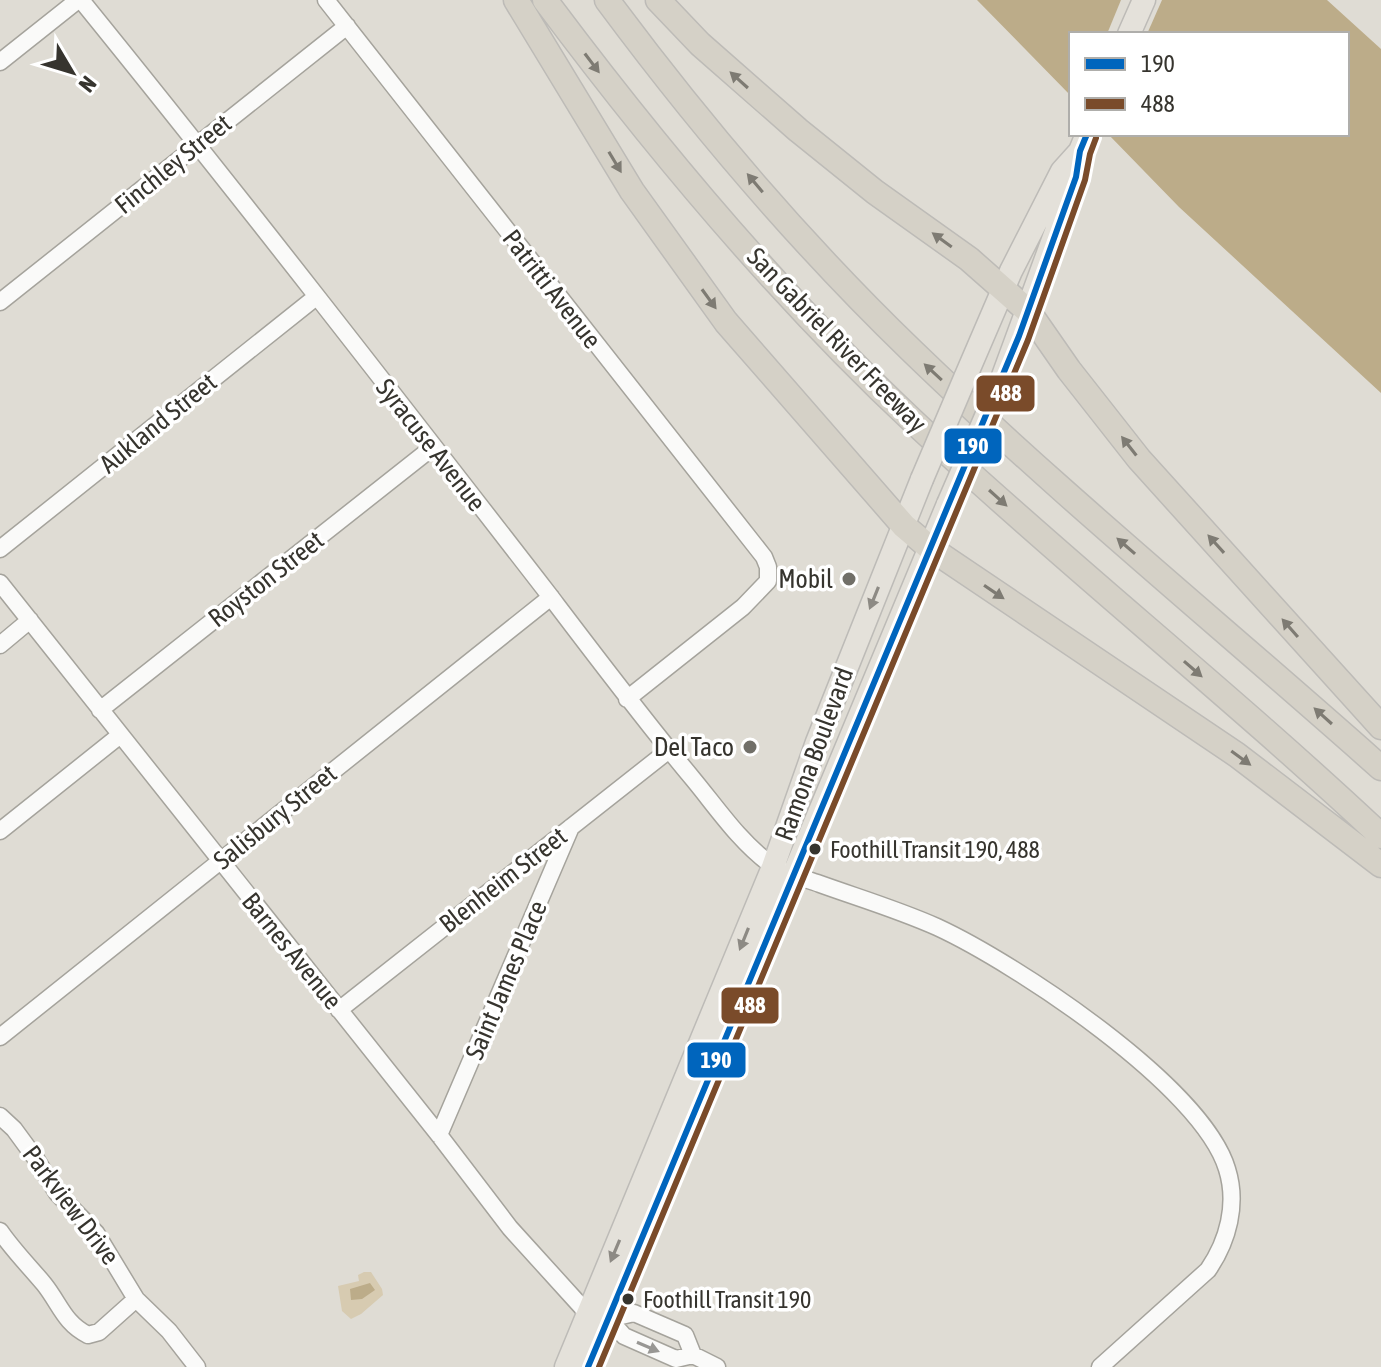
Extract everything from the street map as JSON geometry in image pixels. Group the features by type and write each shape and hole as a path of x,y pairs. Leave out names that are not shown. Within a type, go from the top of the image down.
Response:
{"highway":[{"path":"516,0 632,191 726,322 904,526 930,548 1237,755 1381,865"},
{"name":"San Gabriel River Freeway","path":"545,0 604,79 730,230 913,421 1381,836"},
{"name":"San Gabriel River Freeway","path":"607,0 665,78 784,218 909,348 1012,446 1381,768"},
{"path":"658,0 700,44 798,130 875,192 969,259 1028,311 1069,370 1139,459 1381,727"}],"main road":[{"path":"1130,32 1144,0"},
{"name":"Ramona Boulevard","path":"784,871 817,742 922,479 1004,288 1062,171 1084,142"},
{"name":"Ramona Boulevard","path":"588,1367 599,1317 784,871 930,548 1000,384 1076,177 1084,142"},
{"name":"Ramona Boulevard","path":"566,1367 599,1317"}],"street":[{"path":"0,62 79,0"},
{"name":"Syracuse Avenue","path":"79,0 198,144 627,699 732,829 784,871"},
{"name":"Patritti Avenue","path":"326,0 764,557 768,581 743,607 627,699"},
{"name":"Finchley Street","path":"0,302 347,26"},
{"name":"Aukland Street","path":"0,549 316,297"},
{"name":"Royston Street","path":"100,710 433,447"},
{"name":"Barnes Avenue","path":"0,583 510,1228 599,1317 624,1336 676,1359 693,1355"},
{"name":"Salisbury Street","path":"0,1037 551,597"},
{"path":"0,645 30,620"},
{"path":"0,831 119,736"},
{"name":"Blenheim Street","path":"339,1010 669,750"},
{"name":"Saint James Place","path":"439,1135 572,826"},
{"path":"784,871 939,928 1036,983 1089,1021 1152,1073 1195,1116 1216,1144 1228,1170 1231,1197 1232,1215 1222,1250 1208,1270 1100,1367"},
{"name":"Parkview Drive","path":"0,1116 14,1129 57,1193 96,1233 136,1299 169,1331 197,1366"},
{"path":"0,1231 45,1286 73,1327 88,1335 99,1332 136,1299"},
{"path":"599,1317 634,1313 685,1335 693,1355 717,1367"}],"shaded area":[{"path":"977,0 1327,0 1381,49 1381,393 1179,207 1110,136 1349,136 1349,32 1069,32 1069,94"},
{"path":"371,1272 383,1295 351,1319 342,1311 338,1286 359,1281 358,1275"},
{"path":"370,1283 375,1290 362,1299 351,1300 350,1289"}],"pier":[{"path":"1121,0 1162,0 1148,32 1108,32"}],"transit line":[{"name":"190","path":"588,1367 1019,336 1076,177 1086,136"},
{"name":"488","path":"599,1367 1028,340 1085,180 1096,138"}],"place":[{"name":"Mobil","path":"849,579"},
{"name":"Del Taco","path":"750,747"},
{"name":"Foothill Transit 190, 488","path":"815,849"},
{"name":"Foothill Transit 190","path":"628,1299"}]}
